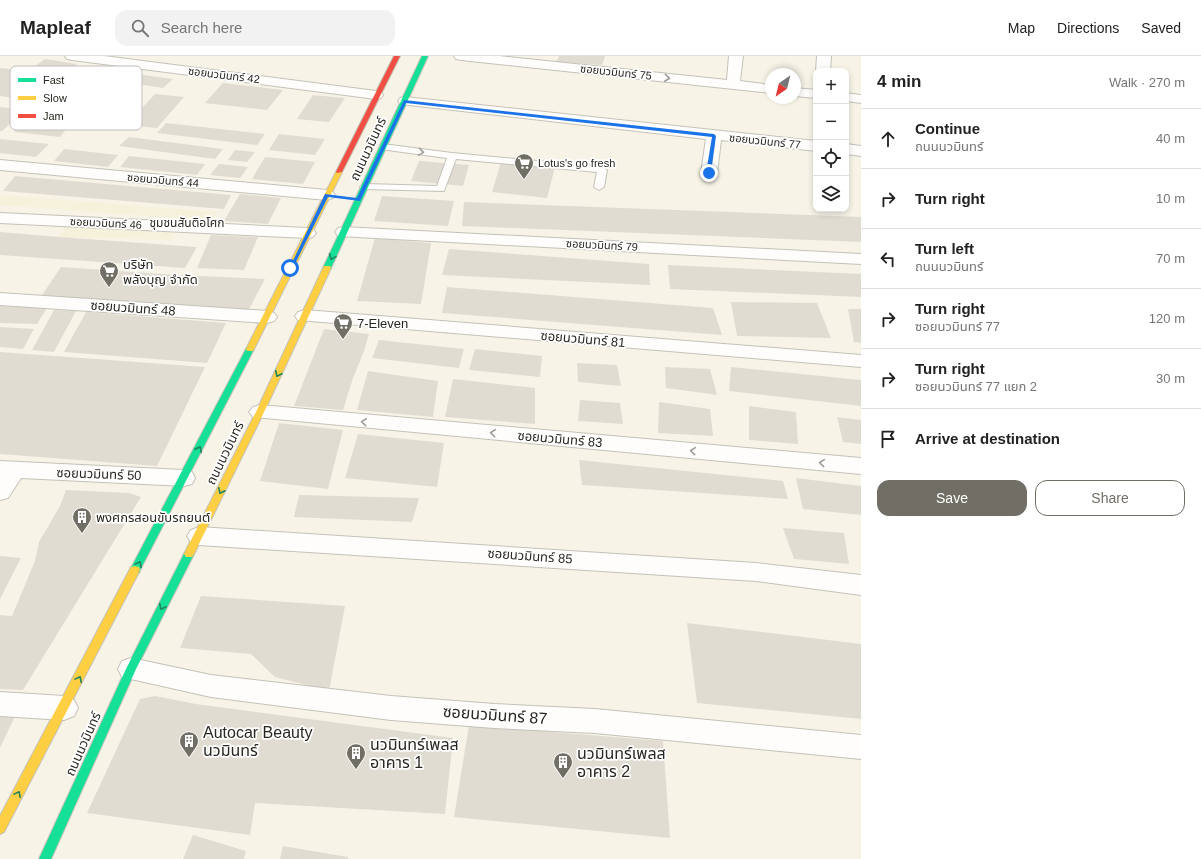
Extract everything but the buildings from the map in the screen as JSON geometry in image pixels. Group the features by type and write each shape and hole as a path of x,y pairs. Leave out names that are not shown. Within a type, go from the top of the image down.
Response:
{"main road":[{"name":"ถนนนวมินทร์","path":"0,828 184,478 307,233 331,196 376,94 397,56"},
{"name":"ถนนนวมินทร์","path":"45,859 131,669 260,412 344,232 354,199 365,187 425,56"}],"street":[{"name":"ซอยนวมินทร์ 42","path":"72,56 376,94"},
{"name":"ซอยนวมินทร์ 75","path":"461,56 542,60 612,66 733,85 765,88"},
{"path":"733,85 736,56"},
{"path":"823,68 824,56"},
{"path":"801,93 813,94"},
{"path":"849,97 861,99"},
{"name":"ซอยนวมินทร์ 77","path":"404,102 813,146"},
{"path":"709,173 714,136"},
{"path":"849,149 861,151"},
{"name":"ซอยนวมินทร์ 44","path":"0,165 331,196"},
{"name":"ซอยนวมินทร์ 46","path":"0,218 307,233"},
{"name":"ซอยนวมินทร์ 79","path":"344,232 861,259"},
{"name":"ซอยนวมินทร์ 48","path":"0,299 266,317"},
{"name":"ซอยนวมินทร์ 81","path":"305,316 861,361"},
{"name":"ซอยนวมินทร์ 83","path":"260,412 861,466"},
{"name":"ซอยนวมินทร์ 50","path":"0,492 7,470 184,478"},
{"name":"ซอยนวมินทร์ 85","path":"199,536 749,571 861,585"},
{"name":"ซอยนวมินทร์ 87","path":"131,669 211,686 391,708 494,716 595,721 861,747"},
{"path":"0,704 64,708"}],"lane":[{"path":"383,147 452,156 602,170 599,187"},
{"path":"365,187 442,189 452,156"}],"shaded area":[{"path":"0,195 217,212 212,221 0,205"},
{"path":"66,225 175,232 170,240 59,237"}],"traffic: fast":[{"path":"327,268 425,56"},
{"path":"135,570 250,349"},
{"path":"45,859 131,669 189,554"}],"traffic: slow":[{"path":"250,349 339,172"},
{"path":"189,554 260,412 327,268"},
{"path":"0,828 135,570"}],"traffic: jam":[{"path":"339,172 397,56"}],"place":[{"name":"Lotus's go fresh","path":"524,180"},
{"name":"บริษัท พลังบุญ จำกัด","path":"109,288"},
{"name":"7-Eleven","path":"343,340"},
{"name":"พงศกรสอนขับรถยนต์","path":"82,534"},
{"name":"Autocar Beauty นวมินทร์","path":"189,758"},
{"name":"นวมินทร์เพลส อาคาร 1","path":"356,770"},
{"name":"นวมินทร์เพลส อาคาร 2","path":"563,779"}],"district":[{"name":"ชุมชนสันติอโศก","path":"187,223"}],"route":[{"path":"290,268 327,195 358,200 404,102 714,136 709,173"}]}
